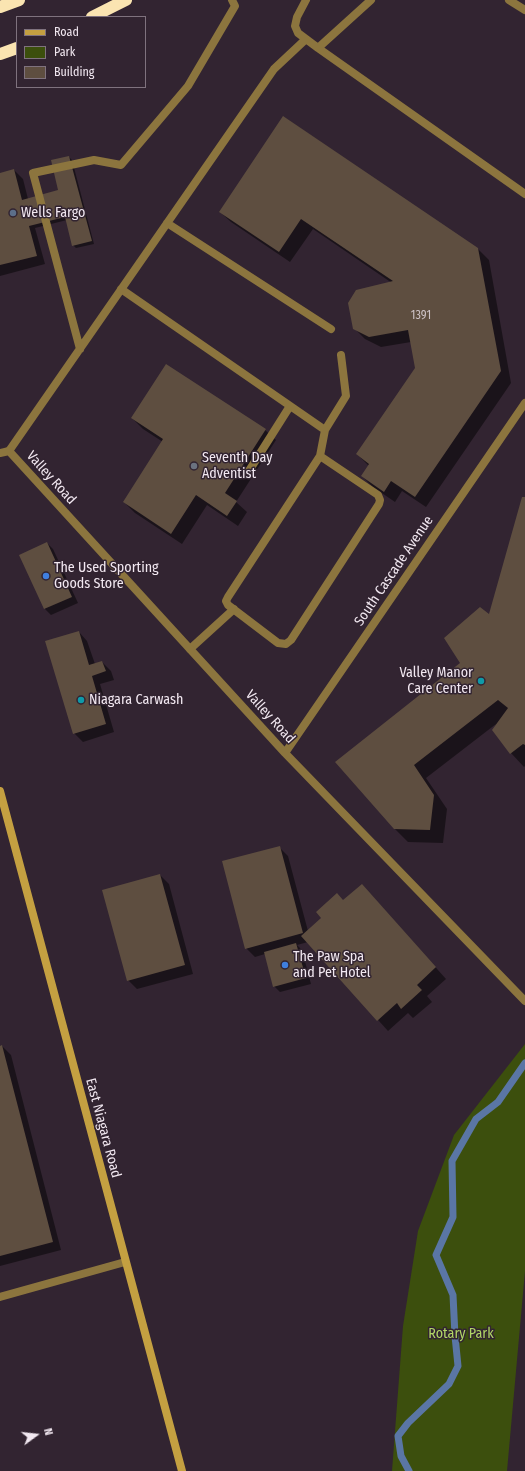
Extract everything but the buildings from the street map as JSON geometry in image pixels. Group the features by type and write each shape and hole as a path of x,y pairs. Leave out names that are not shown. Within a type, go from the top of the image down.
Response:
{"highway":[{"path":"0,8 19,0"},
{"path":"94,16 126,0"},
{"path":"0,54 16,48"}],"street":[{"path":"80,348 33,173 94,160 121,165 188,86 235,6 232,0"},
{"path":"306,0 296,17 295,26 298,33 525,194"},
{"path":"318,48 371,0"},
{"path":"509,0 525,10"},
{"path":"9,451 274,69 306,39"},
{"path":"167,223 331,329"},
{"path":"121,289 325,430"},
{"path":"320,456 378,495 380,500 379,504 291,640 286,644 278,643 228,605 226,601 320,456 325,430 346,396 341,355"},
{"name":"South Cascade Avenue","path":"285,753 525,403"},
{"path":"247,474 290,406"},
{"name":"Valley Road","path":"0,453 9,451 285,753 525,1001"},
{"path":"190,649 234,609"},
{"name":"East Niagara Road","path":"0,791 182,1471"},
{"path":"0,1297 125,1262"}],"green space":[{"name":"Rotary Park","path":"525,1044 525,1271 507,1471 392,1471 403,1326 418,1231 454,1135"}],"waterway":[{"path":"409,1471 401,1456 398,1436 408,1423 449,1384 458,1366 453,1295 436,1255 453,1217 452,1161 476,1119 498,1102 525,1063"}],"place":[{"name":"Wells Fargo","path":"13,213"},
{"name":"Seventh Day Adventist","path":"194,466"},
{"name":"The Used Sporting Goods Store","path":"46,576"},
{"name":"Valley Manor Care Center","path":"481,681"},
{"name":"Niagara Carwash","path":"81,700"},
{"name":"The Paw Spa and Pet Hotel","path":"285,965"}]}
